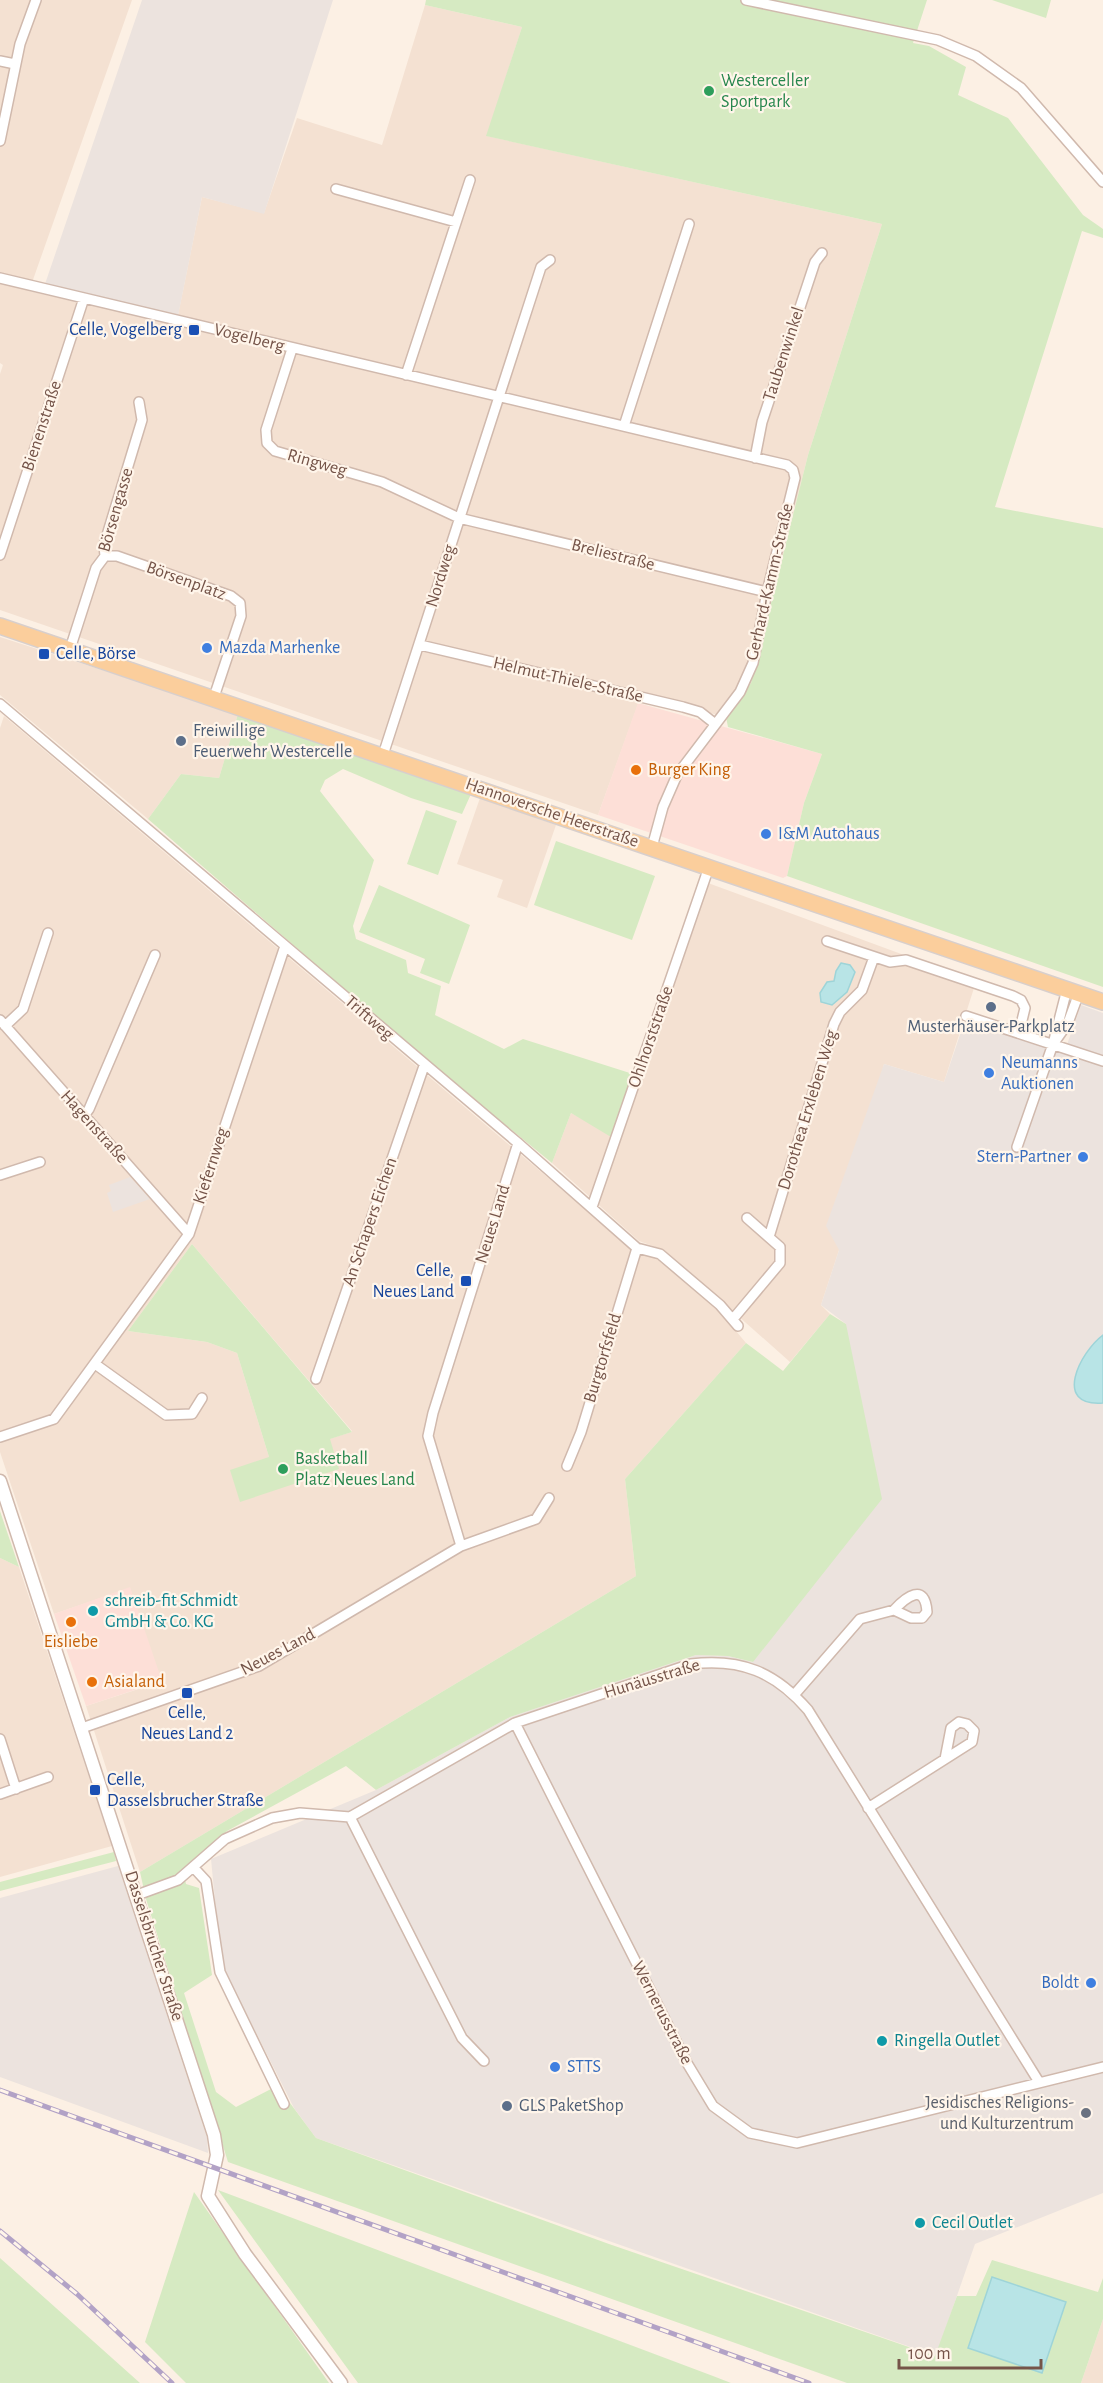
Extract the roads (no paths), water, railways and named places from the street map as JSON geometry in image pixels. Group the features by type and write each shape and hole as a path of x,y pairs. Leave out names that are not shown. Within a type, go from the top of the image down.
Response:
{"main road":[{"name":"Hannoversche Heerstraße","path":"0,626 214,697 1103,1002"}],"street":[{"path":"0,141 15,64 36,0"},
{"path":"746,0 938,40 990,64 1021,88 1103,182"},
{"path":"0,61 15,64"},
{"path":"406,375 470,180"},
{"path":"336,189 456,222"},
{"path":"624,426 689,224"},
{"name":"Taubenwinkel","path":"755,458 762,422 811,272 822,253"},
{"path":"498,397 541,267 550,260"},
{"name":"Vogelberg","path":"0,279 787,465 793,470"},
{"name":"Bienenstraße","path":"0,555 84,298"},
{"name":"Ringweg","path":"292,349 266,430 267,442 275,451 382,482 459,518"},
{"name":"Nordweg","path":"383,755 498,397"},
{"name":"Börsengasse","path":"70,649 96,568 105,556 104,545 142,420 139,402"},
{"name":"Gerhard-Kamm-Straße","path":"652,847 663,807 677,775 714,723 740,692 753,663 766,592 795,478 793,470"},
{"name":"Breliestraße","path":"459,518 766,592"},
{"name":"Börsenplatz","path":"105,556 127,560 231,596 240,603 241,616 214,697"},
{"name":"Helmut-Thiele-Straße","path":"420,645 683,707 700,712 714,723"},
{"name":"Triftweg","path":"1,708 518,1143 637,1248 660,1254 720,1305 736,1323 780,1263 780,1247 769,1237"},
{"name":"Ohlhorststraße","path":"592,1207 708,867"},
{"path":"2,1023 23,1009 48,933"},
{"path":"827,941 890,962 906,960 1021,1000 1025,1008 1018,1033"},
{"name":"Kiefernweg","path":"0,1437 54,1419 189,1234 285,946"},
{"path":"84,1116 155,955"},
{"name":"Dorothea Erxleben Weg","path":"769,1237 834,1024 840,1012 862,990 874,957"},
{"path":"1017,1147 1073,991"},
{"path":"966,1016 1103,1061"},
{"name":"Hagenstraße","path":"2,1023 189,1234"},
{"name":"An Schapers Eichen","path":"316,1379 424,1066"},
{"name":"Neues Land","path":"461,1546 428,1436 433,1413 518,1143"},
{"path":"0,1175 40,1162"},
{"path":"747,1218 769,1237"},
{"name":"Burgtorfsfeld","path":"567,1466 581,1432 637,1248"},
{"path":"95,1364 166,1415 192,1414 202,1398"},
{"name":"Dasselsbrucher Straße","path":"0,1481 137,1894 217,2145 208,2196 245,2254 341,2383"},
{"name":"Neues Land","path":"82,1728 259,1666 461,1546 537,1519 549,1498"},
{"path":"794,1695 860,1619 894,1610"},
{"name":"Hunäusstraße","path":"515,1723 691,1664 712,1661 742,1665 770,1676 794,1695 808,1710 1039,2082"},
{"path":"137,1894 178,1880 225,1839 278,1816 300,1813 350,1817 515,1723"},
{"name":"Wernerusstraße","path":"515,1723 687,2063 713,2106 750,2133 797,2143 1103,2067"},
{"path":"0,1739 16,1789"},
{"path":"868,1808 945,1759"},
{"path":"0,1794 48,1778"},
{"path":"350,1817 462,2038 484,2061"},
{"path":"194,1868 206,1881 219,1972 284,2104"}],"water":[{"path":"841,963 850,965 855,972 847,992 832,1005 821,1002 820,993 827,982 834,981"},
{"path":"1103,1335 1103,1403 1087,1402 1078,1396 1075,1377 1086,1353"},
{"path":"992,2277 1066,2302 1042,2373 968,2348"}],"railway":[{"path":"0,2090 809,2383"},
{"path":"0,2231 77,2294 172,2383"}],"place":[{"name":"Westerceller Sportpark","path":"709,91"},
{"name":"Celle, Vogelberg","path":"194,330"},
{"name":"Mazda Marhenke","path":"207,648"},
{"name":"Celle, Börse","path":"44,654"},
{"name":"Freiwillige Feuerwehr Westercelle","path":"181,741"},
{"name":"Burger King","path":"636,770"},
{"name":"I&M Autohaus","path":"766,834"},
{"name":"Musterhäuser-Parkplatz","path":"991,1007"},
{"name":"Neumanns Auktionen","path":"989,1073"},
{"name":"Stern-Partner","path":"1083,1157"},
{"name":"Celle, Neues Land","path":"466,1281"},
{"name":"Basketball Platz Neues Land","path":"283,1469"},
{"name":"schreib-fit Schmidt GmbH & Co. KG","path":"93,1611"},
{"name":"Eisliebe","path":"71,1622"},
{"name":"Asialand","path":"92,1682"},
{"name":"Celle, Neues Land 2","path":"187,1693"},
{"name":"Celle, Dasselsbrucher Straße","path":"95,1790"},
{"name":"Boldt","path":"1091,1983"},
{"name":"Ringella Outlet","path":"882,2041"},
{"name":"STTS","path":"555,2067"},
{"name":"GLS PaketShop","path":"507,2106"},
{"name":"Jesidisches Religions- und Kulturzentrum","path":"1086,2113"},
{"name":"Cecil Outlet","path":"920,2223"}]}
